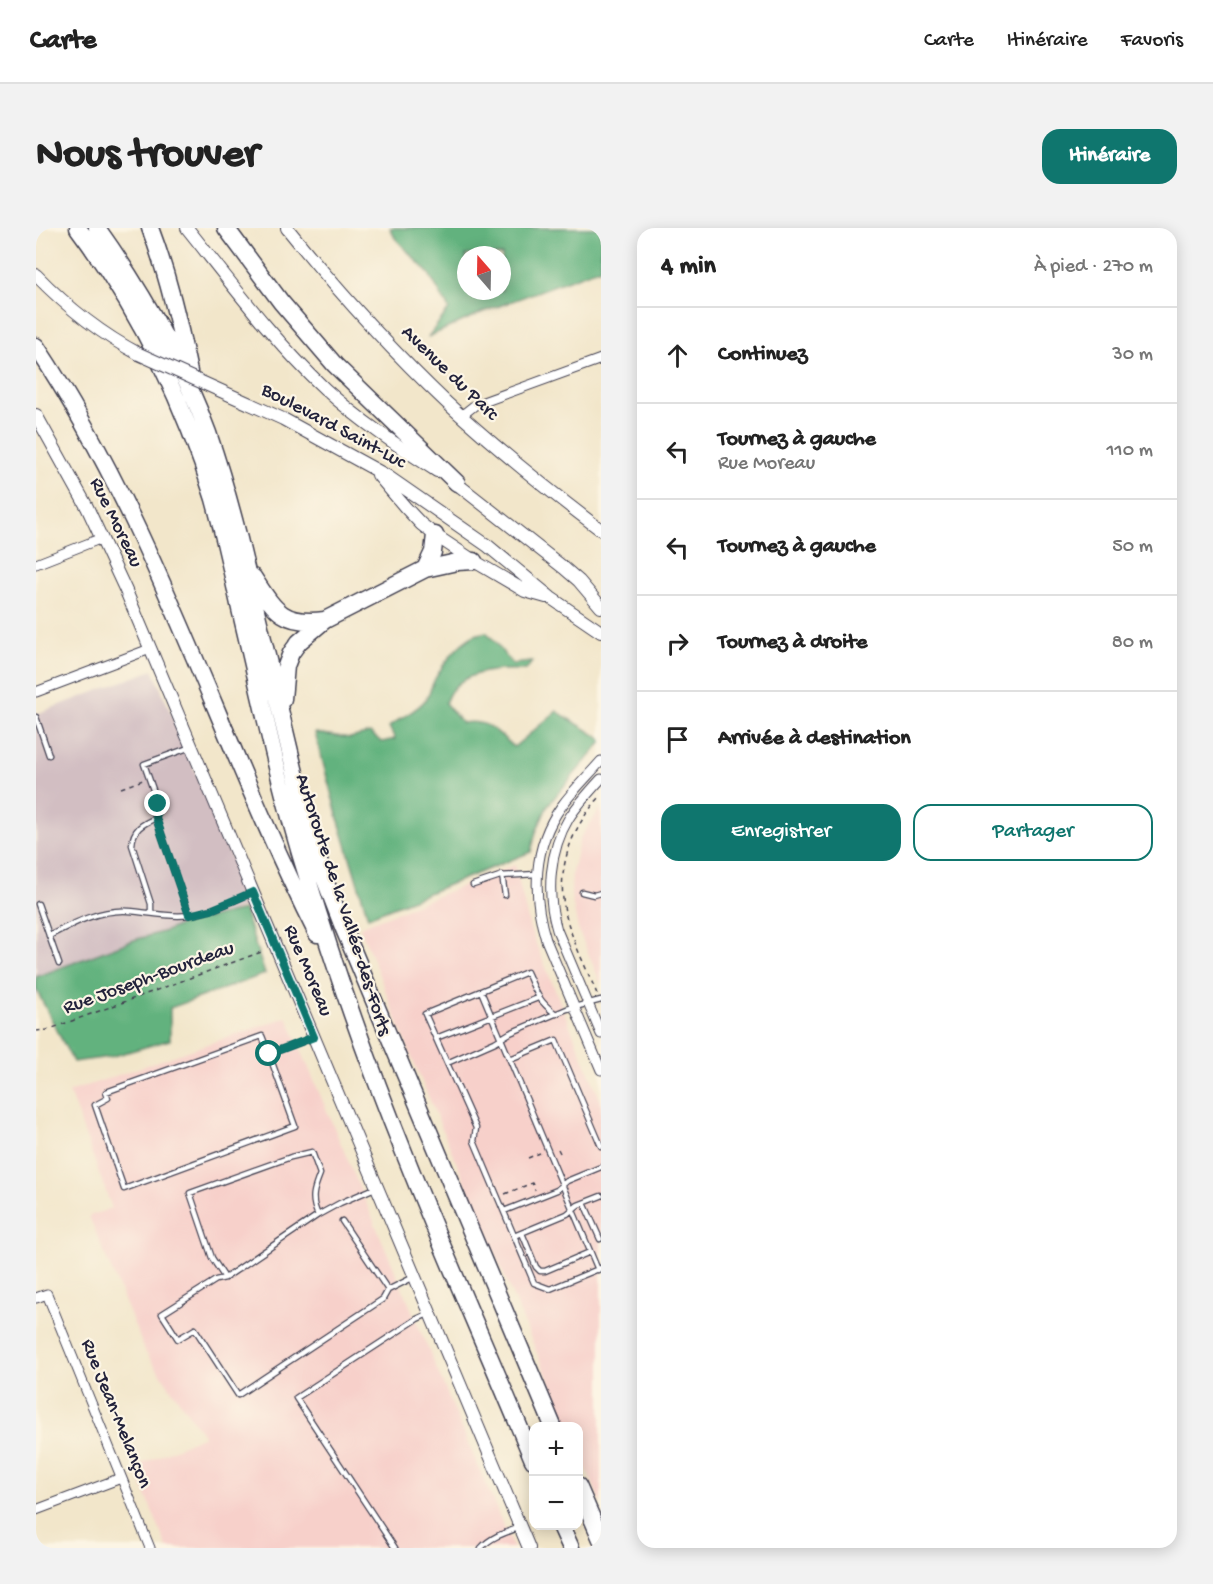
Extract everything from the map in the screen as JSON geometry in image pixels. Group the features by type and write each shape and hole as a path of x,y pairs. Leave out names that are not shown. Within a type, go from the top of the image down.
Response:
{"highway":[{"name":"Autoroute de la Vallée-des-Forts","path":"78,228 146,335 197,448 219,517 278,772 307,877 344,988 407,1161 529,1448"},
{"name":"Autoroute de la Vallée-des-Forts","path":"97,228 158,324 208,433 228,495 281,717 323,875 551,1422"},
{"path":"150,228 172,296 194,399"},
{"path":"226,228 281,302 322,351 347,378 457,483"},
{"path":"36,346 81,419 140,533 287,874 344,988"},
{"path":"425,569 433,552 435,535"},
{"path":"281,717 288,659 299,642 325,620 425,569 474,561"},
{"path":"246,565 269,600 284,615 303,622 325,620"},
{"path":"583,1496 601,1539"},
{"path":"563,1530 571,1548"}],"street":[{"name":"Boulevard Saint-Luc","path":"187,228 277,338 326,390 381,435 457,483 564,568 579,581 601,607"},
{"name":"Avenue du Parc","path":"287,228 333,283 393,348 461,416 601,530"},
{"name":"Boulevard Saint-Luc","path":"36,275 65,304 118,343 283,419 409,491 488,546 551,598 601,632"},
{"path":"461,416 475,405 601,359"},
{"name":"Rue Moreau","path":"36,415 102,538 529,1548"},
{"path":"371,468 421,524 435,535 525,591 551,598"},
{"path":"36,564 102,538"},
{"path":"36,692 150,649"},
{"path":"601,761 560,807 549,826 543,842 537,874 540,918 546,940 601,1070"},
{"path":"601,778 568,819 557,846 551,876 555,921 601,1034"},
{"name":"Rue Jean-Melançon","path":"36,1298 47,1294 150,1548"},
{"path":"36,1510 121,1478"}],"lane":[{"path":"36,717 49,755"},
{"path":"189,915 156,818 158,804 144,764 191,747"},
{"path":"593,771 601,778"},
{"path":"151,913 151,904 132,839 141,824 156,818"},
{"path":"473,885 502,876 537,874"},
{"path":"502,876 505,895"},
{"path":"49,936 72,924 105,912 126,910 189,915 211,910 253,892"},
{"path":"582,892 594,895 601,893"},
{"path":"38,904 59,964"},
{"path":"481,991 599,1269 550,1290 534,1284 474,1141 476,1128 425,1014 527,972 538,998 556,1014"},
{"path":"436,1038 538,998"},
{"path":"447,1063 556,1014 601,1000"},
{"path":"262,1036 269,1054 295,1126 124,1189 95,1105 108,1098 106,1092 262,1036"},
{"path":"269,1054 314,1037"},
{"path":"510,1059 556,1040 601,1146"},
{"path":"225,1278 212,1258 190,1193 291,1157 312,1152 320,1173 313,1194 314,1206 318,1215"},
{"path":"504,1211 557,1190 567,1181 601,1167"},
{"path":"378,1187 318,1215 225,1278 216,1280 162,1314 178,1340 195,1329 238,1395 383,1299 388,1290 415,1277"},
{"path":"514,1236 567,1214 572,1209 601,1196"},
{"path":"584,1203 600,1239"},
{"path":"342,1221 388,1290"},
{"path":"522,1233 536,1267 540,1271 590,1252"},
{"path":"395,1548 296,1398 417,1319 430,1313"},
{"path":"482,1548 494,1538 520,1527"}],"path":[{"path":"121,788 135,783"},
{"name":"Rue Joseph-Bourdeau","path":"36,1031 47,1030 271,949"},
{"path":"558,1149 561,1155"},
{"path":"528,1158 541,1152"},
{"path":"503,1194 532,1183 536,1192"}],"shaded area":[{"path":"153,670 251,905 97,958 85,970 36,995 36,714"},
{"path":"601,808 601,984 578,929 571,895 572,872 580,838"},
{"path":"515,865 530,929 601,1101 601,1504 583,1461 583,1422 566,1422 412,1058 360,927"},
{"path":"287,1017 513,1548 167,1548 135,1467 204,1436 146,1353 89,1216 112,1208 69,1092"}],"green space":[{"path":"390,228 601,228 601,268 483,312 428,337 449,309 429,274 395,238"},
{"path":"486,632 513,664 532,662 526,670 486,672 459,683 451,691 445,703 462,723 485,725 496,731 514,747 557,711 601,739 601,743 548,805 536,832 531,852 368,917 315,733 350,738 370,733 382,742 395,739 389,727 423,703 447,660 467,639"},
{"path":"244,910 265,974 170,1008 170,1040 110,1057 73,1062 36,989 36,977 182,924"}],"route":[{"path":"158,804 156,818 189,915 211,910 253,892 314,1037 269,1054"}]}
